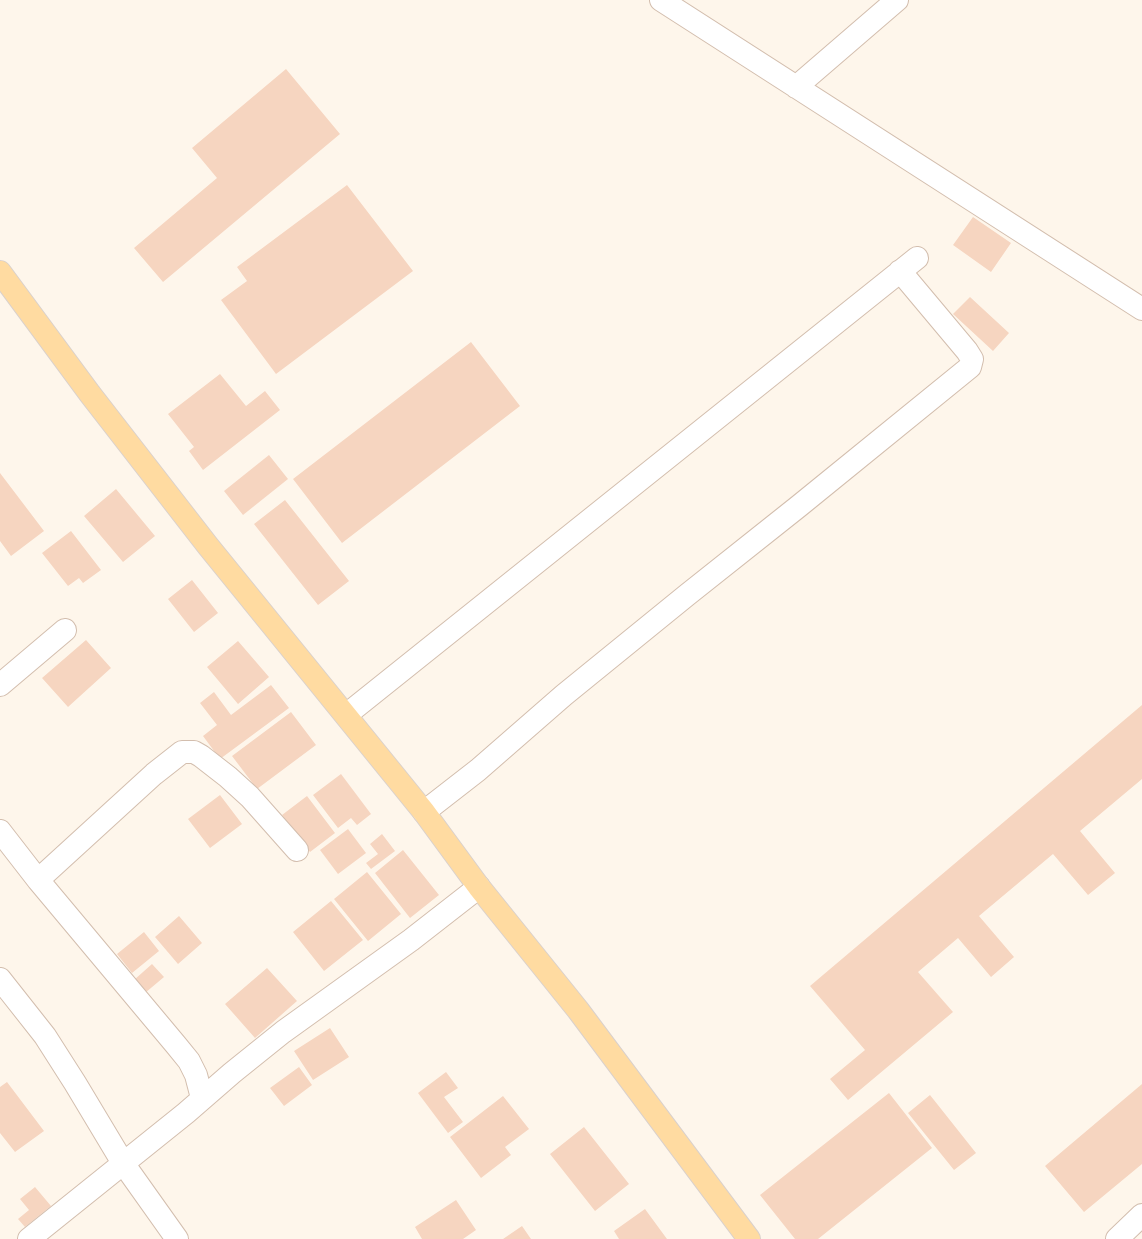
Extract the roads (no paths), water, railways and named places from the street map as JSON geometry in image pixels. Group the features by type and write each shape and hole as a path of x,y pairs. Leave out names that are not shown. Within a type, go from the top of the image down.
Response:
{"main road":[{"path":"0,272 90,394 208,546 424,812 480,887 578,1010 750,1239"}],"street":[{"path":"661,0 1142,309"},
{"path":"796,86 897,0"},
{"path":"346,715 917,258"},
{"path":"424,812 478,770 564,695 970,367 972,359 968,351 900,271"},
{"path":"0,685 65,630"},
{"path":"38,880 154,774 182,752 194,752 228,777 255,802 297,850"},
{"path":"0,831 38,880 189,1062 196,1075 202,1098"},
{"path":"29,1239 186,1113 202,1098 283,1032 411,940 480,887"},
{"path":"0,979 44,1036 75,1083 123,1163 177,1239"},
{"path":"1117,1239 1142,1215"}]}
